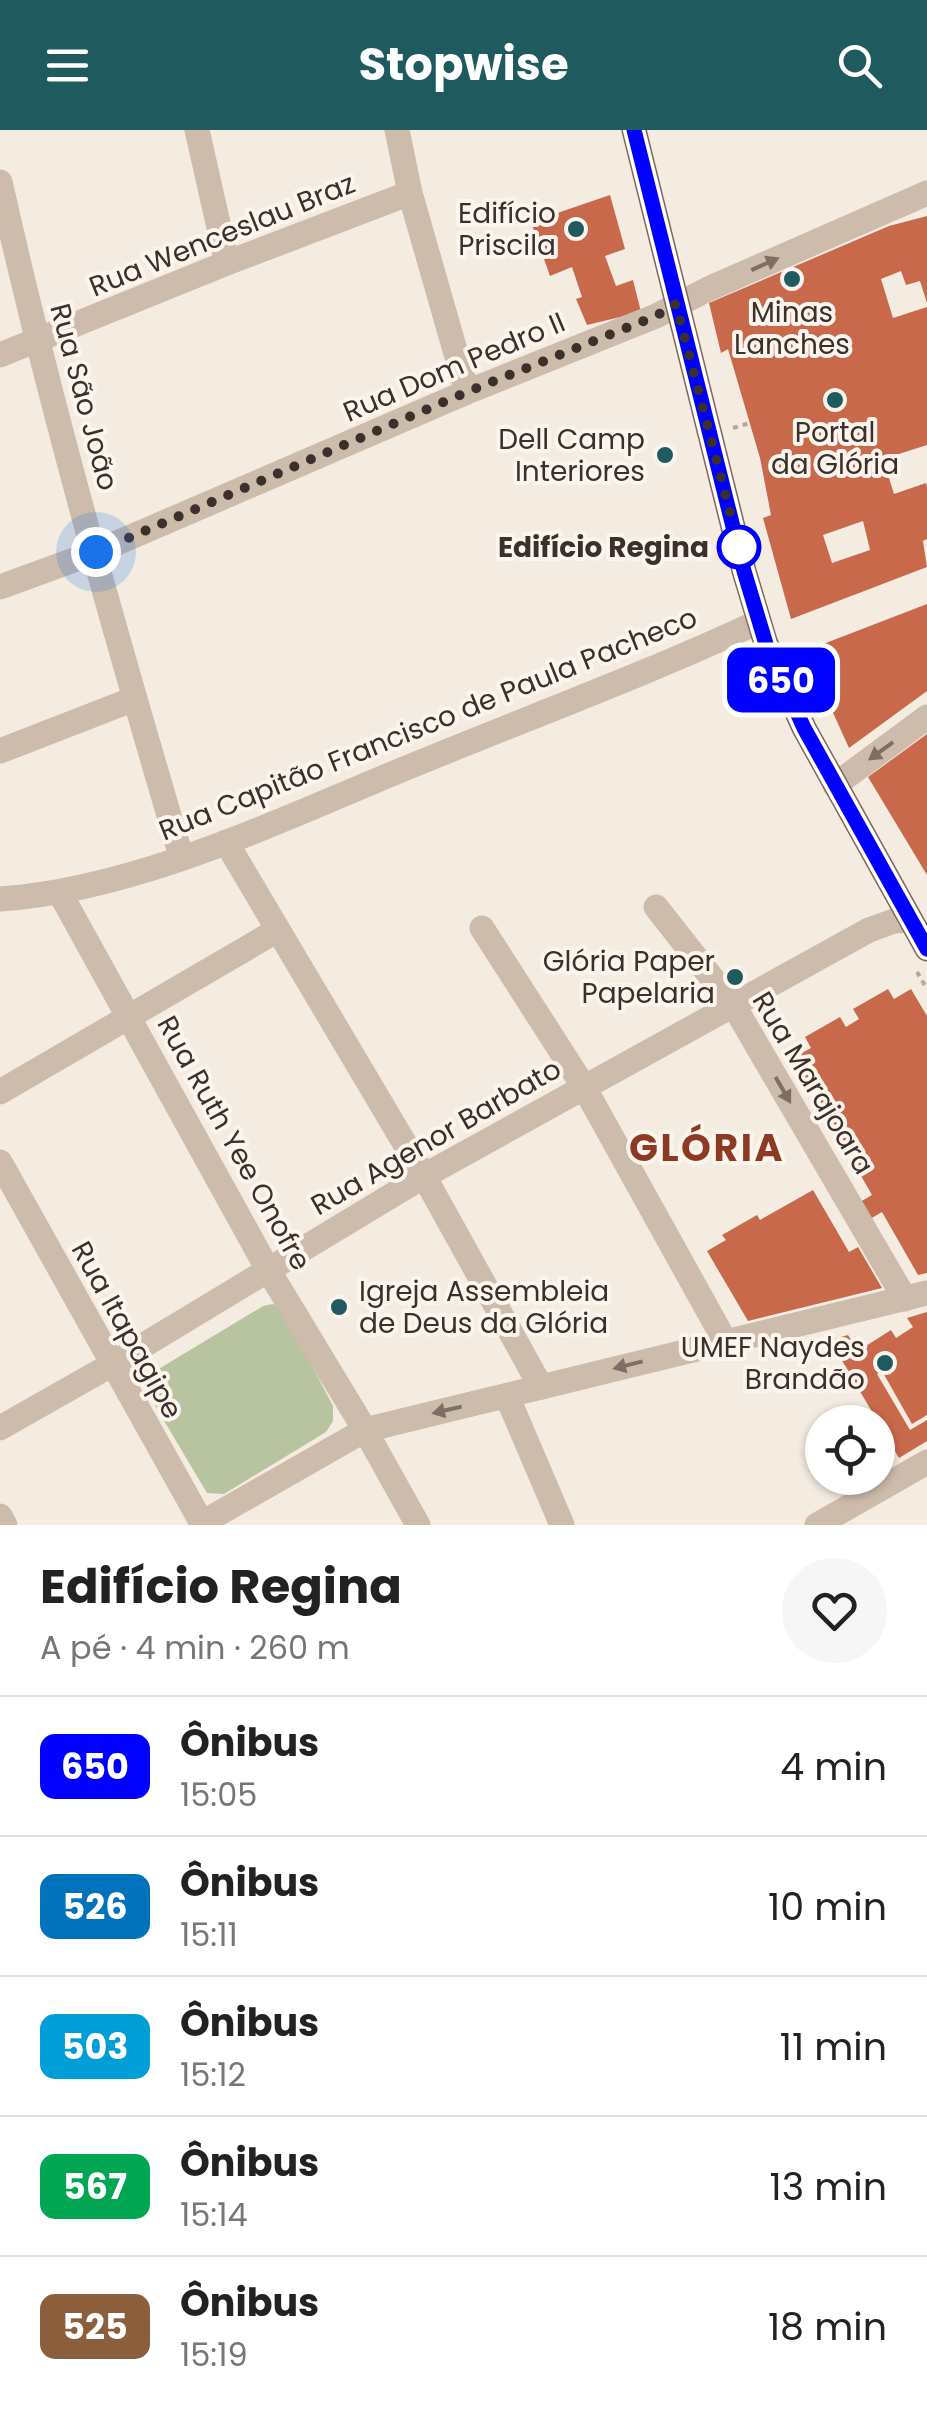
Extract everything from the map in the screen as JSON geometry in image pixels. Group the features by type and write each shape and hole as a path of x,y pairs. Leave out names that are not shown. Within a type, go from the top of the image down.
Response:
{"main road":[{"path":"634,130 758,622 788,697 835,785 919,920 927,949"}],"street":[{"path":"198,130 227,263"},
{"path":"396,130 467,392"},
{"name":"Rua São João","path":"0,182 36,341 134,699 182,856"},
{"name":"Rua Wenceslau Braz","path":"0,355 410,193"},
{"name":"Rua Dom Pedro II","path":"0,587 96,552 467,392 656,316 927,193"},
{"name":"Rua Capitão Francisco de Paula Pacheco","path":"0,900 60,893 226,842 758,622"},
{"path":"0,751 134,699"},
{"path":"835,785 927,717"},
{"path":"226,842 424,1176 542,1387"},
{"name":"Rua Ruth Yee Onofre","path":"60,893 267,1268 366,1430 418,1525"},
{"name":"Rua Marajoara","path":"656,907 734,1006 916,1296"},
{"name":"Rua Agenor Barbato","path":"0,1428 424,1176 584,1087 870,930 894,920 919,920"},
{"path":"482,928 584,1087 724,1341"},
{"path":"0,1092 276,931"},
{"name":"Rua Itapagipe","path":"0,1162 203,1524"},
{"path":"203,1524 366,1430 916,1296"},
{"path":"507,1396 562,1525"},
{"path":"817,1525 927,1462"},
{"path":"0,1516 5,1525"}],"green space":[{"path":"273,1304 283,1310 333,1406 333,1421 326,1432 224,1494 207,1493 147,1392 147,1376 263,1306"}],"building":[{"name":"Edifício Priscila","path":"610,195 625,249 605,256 616,286 633,280 641,312 587,325 576,299 582,297 572,267 550,276 531,222"},
{"path":"927,216 927,303 920,281 906,285 901,271 881,279 893,318 927,307 927,445 883,459 894,494 926,483 927,539 923,541 927,567 791,619 763,518 771,515 760,458 728,349 721,353 709,303 889,226","holes":["863,521 870,550 832,563 823,535"]},
{"path":"927,604 927,691 849,748 805,651"},
{"path":"927,734 927,875 868,777"},
{"path":"888,989 894,999 911,989 927,1016 927,1273 918,1275 882,1212 870,1219 860,1202 872,1195 793,1058 811,1048 805,1037 840,1017 846,1027 859,1019 853,1009"},
{"path":"813,1190 849,1252 858,1247 882,1288 748,1321 707,1251 726,1240 722,1235 757,1215 760,1220"},
{"name":"UMEF Naydes Brandão","path":"927,1312 927,1415 912,1424 882,1371 877,1374 910,1430 927,1420 927,1441 899,1458 895,1451 895,1405 868,1405 830,1340 848,1335 858,1351 891,1330 896,1338 913,1327 907,1318"}],"bus line":[{"name":"650","path":"634,130 758,622 804,728 927,949"}],"place":[{"name":"Edifício Priscila","path":"576,229"},
{"name":"Minas Lanches","path":"792,279"},
{"name":"Portal da Glória","path":"835,400"},
{"name":"Dell Camp Interiores","path":"665,455"},
{"name":"Edifício Regina","path":"739,547"},
{"name":"Glória Paper Papelaria","path":"735,977"},
{"name":"Igreja Assembleia de Deus da Glória","path":"339,1307"},
{"name":"UMEF Naydes Brandão","path":"885,1363"}],"district":[{"name":"GLÓRIA","path":"707,1147"}],"route":[{"path":"96,552 467,392 656,316 676,304 739,547"}]}
